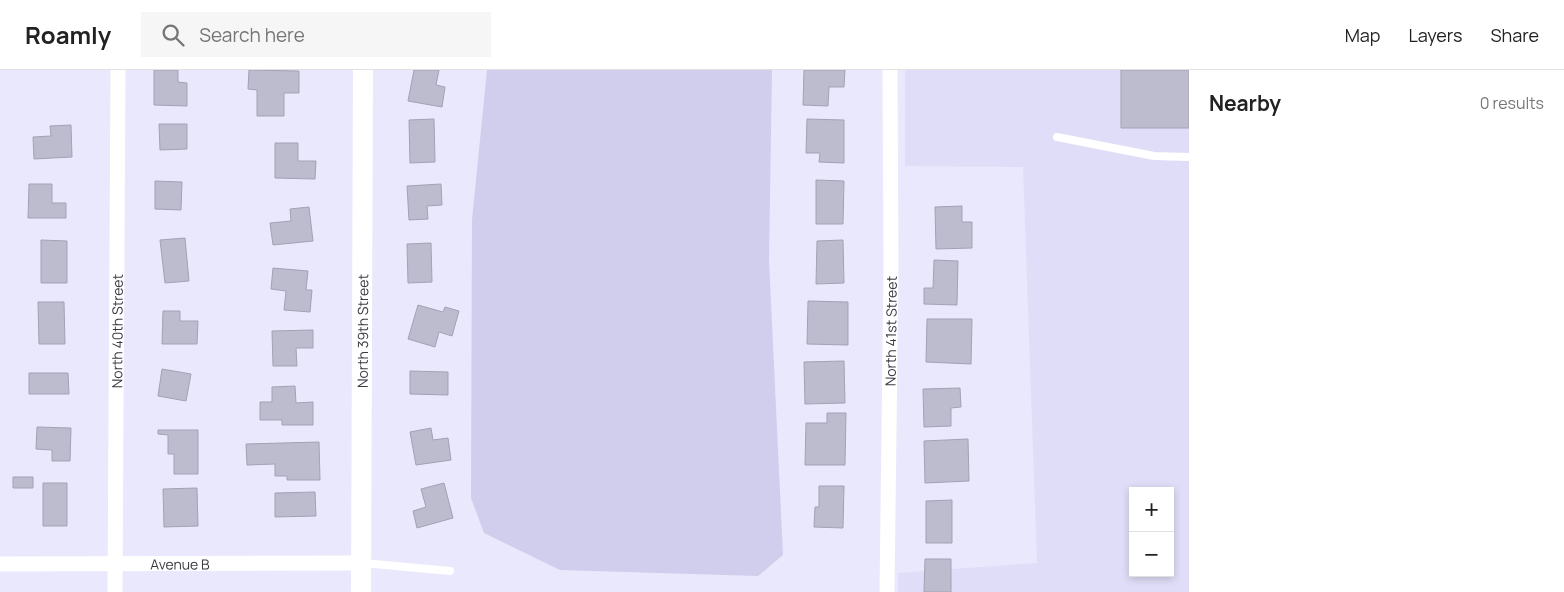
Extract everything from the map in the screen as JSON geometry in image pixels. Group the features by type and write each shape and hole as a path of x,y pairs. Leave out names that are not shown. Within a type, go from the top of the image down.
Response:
{"street":[{"name":"North 40th Street","path":"116,592 118,70"},
{"name":"North 39th Street","path":"361,592 362,70"},
{"name":"North 41st Street","path":"887,592 891,268 890,70"},
{"name":"Avenue B","path":"0,564 361,563"}],"lane":[{"path":"1057,137 1154,156 1189,157"},
{"path":"361,563 450,571"}],"shaded area":[{"path":"487,70 772,70 769,260 783,555 758,576 560,570 484,533 471,498 472,220"},
{"path":"905,70 1189,70 1189,592 898,592 898,573 1037,563 1023,167 905,166"}],"building":[{"path":"154,70 178,70 178,82 187,83 187,106 154,105"},
{"path":"249,70 299,71 299,93 284,93 284,116 257,116 257,90 248,89"},
{"path":"414,70 439,70 436,85 445,87 442,107 408,101"},
{"path":"804,70 845,70 844,87 829,87 828,106 803,105"},
{"path":"1121,70 1189,70 1189,128 1121,128"},
{"path":"434,119 435,162 410,163 409,120"},
{"path":"807,119 844,120 844,163 819,162 820,153 806,153"},
{"path":"159,124 187,124 187,149 160,150"},
{"path":"71,125 72,157 34,159 33,137 51,136 50,126"},
{"path":"275,143 298,143 298,161 316,161 315,179 275,178"},
{"path":"816,180 844,181 843,224 816,224"},
{"path":"155,181 182,182 181,210 155,209"},
{"path":"29,184 52,184 52,203 66,203 66,218 28,218"},
{"path":"441,184 442,205 427,206 428,219 409,220 407,186"},
{"path":"962,206 962,222 972,222 972,248 936,249 935,207"},
{"path":"309,207 313,241 273,245 270,223 291,221 290,209"},
{"path":"185,238 189,281 165,283 160,240"},
{"path":"41,240 67,241 67,283 41,283"},
{"path":"843,240 844,283 816,284 817,241"},
{"path":"431,243 432,282 408,283 407,244"},
{"path":"934,260 958,261 957,305 924,304 924,288 933,288"},
{"path":"273,268 308,271 306,290 312,290 310,312 284,310 286,291 271,289"},
{"path":"808,301 848,302 848,345 807,344"},
{"path":"38,302 64,302 65,344 39,344"},
{"path":"418,305 443,312 445,307 459,311 452,336 439,332 435,347 408,339"},
{"path":"163,311 180,311 180,321 198,321 197,344 162,344"},
{"path":"927,319 972,319 971,364 926,362"},
{"path":"313,330 313,348 296,348 297,366 273,366 272,331"},
{"path":"844,361 845,403 805,404 804,362"},
{"path":"162,369 191,374 186,401 158,396"},
{"path":"410,371 448,372 448,395 410,394"},
{"path":"29,373 68,373 69,394 29,394"},
{"path":"295,386 296,403 313,402 313,425 282,425 282,420 260,420 260,402 272,402 272,387"},
{"path":"960,388 961,407 951,408 951,426 924,427 923,389"},
{"path":"827,413 846,413 845,465 805,465 806,423 827,423"},
{"path":"37,427 71,428 70,461 52,461 52,450 36,449"},
{"path":"431,428 433,440 448,438 451,460 416,465 410,432"},
{"path":"158,430 198,430 198,474 174,474 174,454 168,454 168,435 158,434"},
{"path":"968,439 969,481 925,483 924,441"},
{"path":"319,442 320,480 287,480 287,476 275,476 275,464 247,465 246,444"},
{"path":"13,477 33,477 33,488 13,488"},
{"path":"43,483 67,483 67,526 43,526"},
{"path":"444,483 453,518 417,528 413,511 426,507 421,489"},
{"path":"819,486 844,486 843,528 814,527 815,507 819,507"},
{"path":"197,488 198,526 164,527 163,489"},
{"path":"315,492 316,516 275,517 275,493"},
{"path":"952,500 952,543 926,543 926,501"},
{"path":"925,559 951,559 951,592 924,592"}]}
